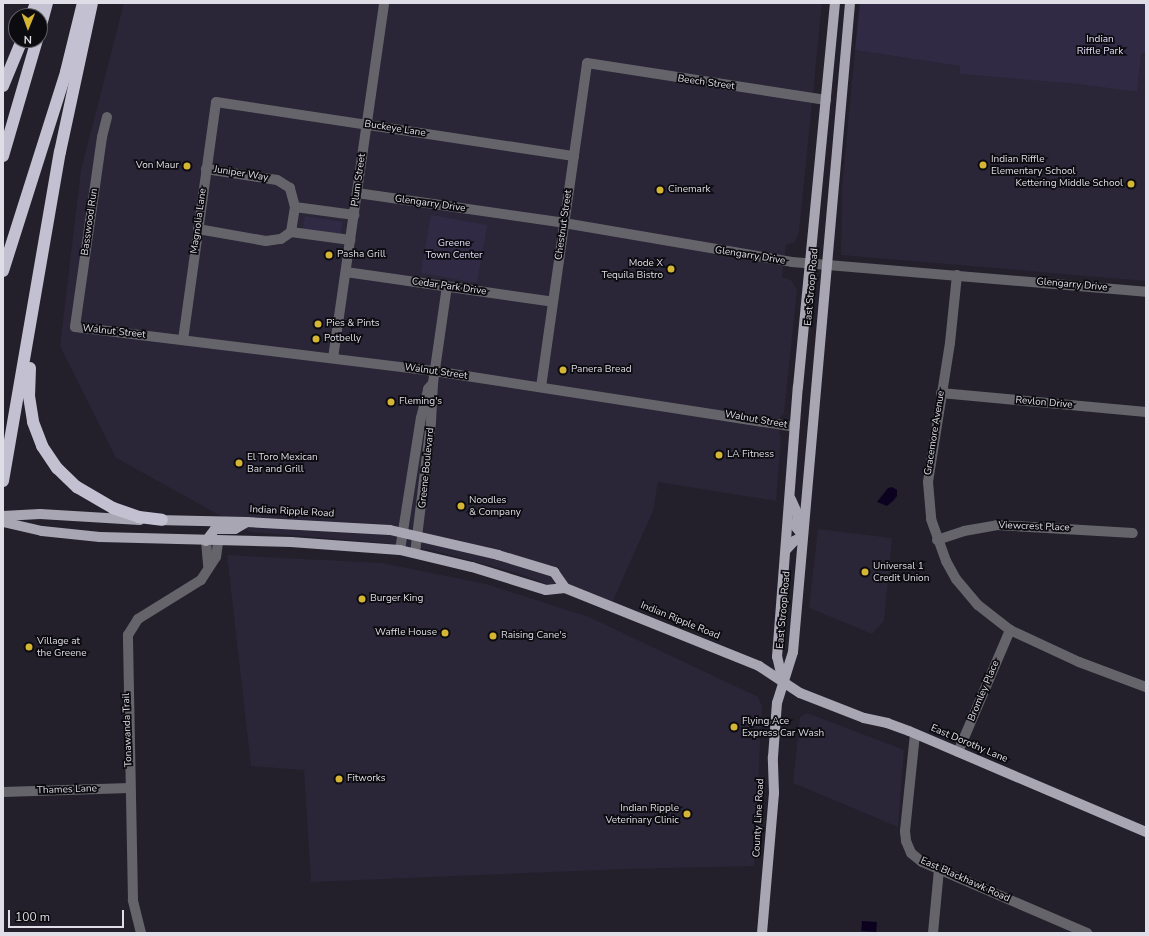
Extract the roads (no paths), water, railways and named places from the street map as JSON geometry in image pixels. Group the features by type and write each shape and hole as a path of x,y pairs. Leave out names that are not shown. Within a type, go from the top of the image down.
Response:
{"highway":[{"path":"3,271 66,72 84,3"},
{"path":"3,481 41,273 60,152 92,3"},
{"path":"3,86 19,48"},
{"path":"3,156 35,48"},
{"path":"41,273 29,387 33,422 42,446 62,474 94,498 128,513 162,520"}],"main road":[{"name":"East Stroop Road","path":"783,682 777,657 808,264 835,3"},
{"name":"East Stroop Road","path":"783,682 793,652 850,3"},
{"path":"786,552 794,541 803,536 796,528 798,515 790,495"},
{"name":"Indian Ripple Road","path":"3,516 40,514 162,520 246,522 402,533 498,555 554,572 565,588"},
{"name":"Indian Ripple Road","path":"3,522 42,531 100,538 218,542 292,542 400,550 415,553 546,590 565,588 759,666 783,682"},
{"path":"206,541 215,529 235,529 246,522"},
{"name":"East Dorothy Lane","path":"783,682 800,693 864,718 886,723 915,734 1146,832"},
{"name":"County Line Road","path":"762,933 774,793 773,757 777,703 783,682"}],"street":[{"name":"Plum Street","path":"333,358 384,3"},
{"name":"Beech Street","path":"587,63 826,100"},
{"name":"Chestnut Street","path":"541,387 587,63"},
{"name":"Buckeye Lane","path":"216,102 574,156"},
{"name":"Magnolia Lane","path":"182,340 216,102"},
{"name":"Basswood Run","path":"75,327 102,137 107,117"},
{"name":"Juniper Way","path":"206,169 276,180 290,188 295,207 291,232"},
{"name":"Glengarry Drive","path":"357,193 564,223 752,257 808,264 957,275 1146,292"},
{"path":"295,207 354,215"},
{"path":"198,229 266,241 282,239 291,232 350,240"},
{"name":"Cedar Park Drive","path":"346,272 553,302"},
{"name":"Gracemore Avenue","path":"957,275 950,343 928,482 931,520 937,540 946,561 965,591 992,618 1010,630 1079,662 1146,687"},
{"name":"Greene Boulevard","path":"415,553 432,422 434,371 447,286"},
{"name":"Walnut Street","path":"75,327 434,371 795,427"},
{"name":"Greene Boulevard","path":"400,550 421,418 428,390 433,383"},
{"name":"Revlon Drive","path":"941,393 1146,412"},
{"name":"Viewcrest Place","path":"937,540 964,531 997,525 1133,533"},
{"path":"206,541 208,566"},
{"name":"Tonawanda Trail","path":"141,933 133,900 128,635 138,620 201,580 208,566 216,557 218,542"},
{"name":"Bromley Place","path":"958,752 1010,630"},
{"name":"East Blackhawk Road","path":"915,734 906,841 916,858 1087,933"},
{"name":"Thames Lane","path":"3,792 130,788"},
{"path":"933,933 939,869"}],"place":[{"name":"Indian Riffle Elementary School","path":"983,165"},
{"name":"Von Maur","path":"187,166"},
{"name":"Kettering Middle School","path":"1131,184"},
{"name":"Cinemark","path":"660,190"},
{"name":"Pasha Grill","path":"329,255"},
{"name":"Mode X Tequila Bistro","path":"671,269"},
{"name":"Pies & Pints","path":"318,324"},
{"name":"Potbelly","path":"316,339"},
{"name":"Panera Bread","path":"563,370"},
{"name":"Fleming's","path":"391,402"},
{"name":"LA Fitness","path":"719,455"},
{"name":"El Toro Mexican Bar and Grill","path":"239,463"},
{"name":"Noodles & Company","path":"461,506"},
{"name":"Universal 1 Credit Union","path":"865,572"},
{"name":"Burger King","path":"362,599"},
{"name":"Waffle House","path":"445,633"},
{"name":"Raising Cane's","path":"493,636"},
{"name":"Village at the Greene","path":"29,647"},
{"name":"Flying Ace Express Car Wash","path":"734,727"},
{"name":"Fitworks","path":"339,779"},
{"name":"Indian Ripple Veterinary Clinic","path":"687,814"}],"park label":[{"name":"Indian Riffle Park","path":"1100,44"},
{"name":"Greene Town Center","path":"454,248"}]}
